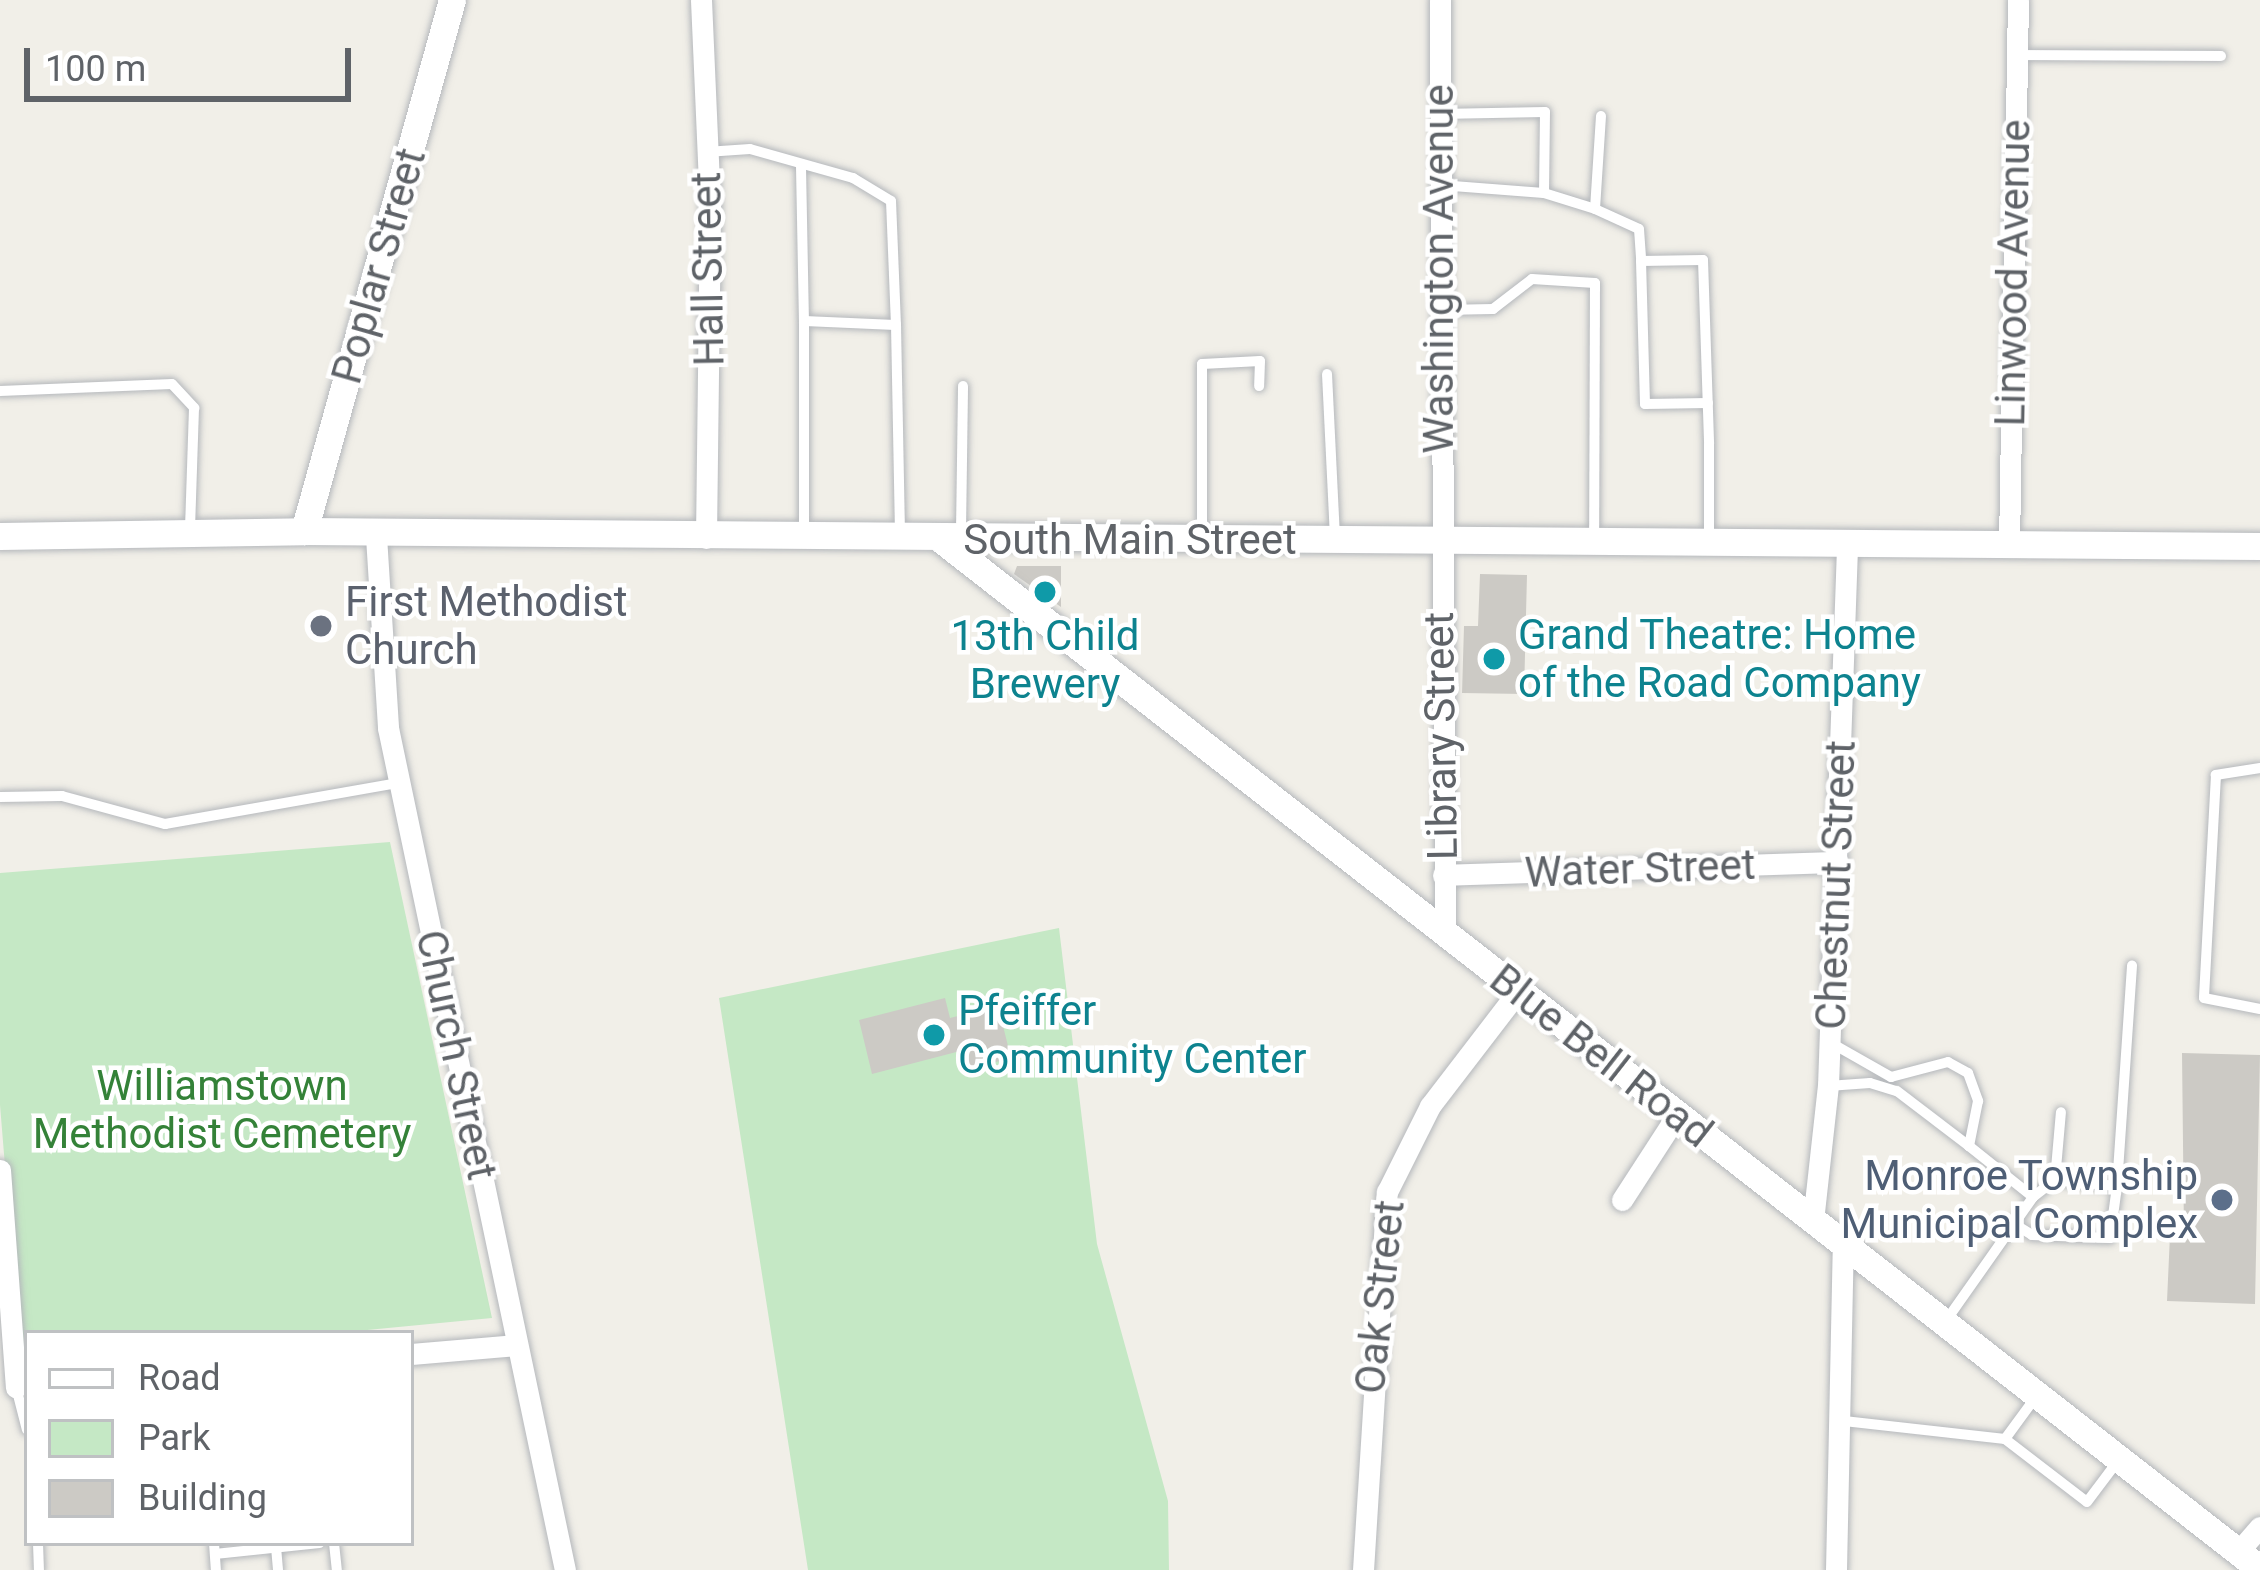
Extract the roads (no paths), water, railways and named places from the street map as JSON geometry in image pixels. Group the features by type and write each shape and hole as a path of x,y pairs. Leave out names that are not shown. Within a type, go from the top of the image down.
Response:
{"street":[{"name":"Poplar Street","path":"304,532 452,0"},
{"name":"Hall Street","path":"701,0 706,538"},
{"name":"Washington Avenue","path":"1438,538 1440,0"},
{"name":"Linwood Avenue","path":"2008,546 2018,0"},
{"name":"South Main Street","path":"0,536 304,532 900,541 1438,538 1847,547 2260,546"},
{"name":"Church Street","path":"376,536 383,688 398,783 565,1570"},
{"name":"Library Street","path":"1438,538 1445,934"},
{"name":"Blue Bell Road","path":"952,541 1445,934 2249,1561"},
{"name":"Chestnut Street","path":"1813,1221 1828,1086 1847,547"},
{"name":"Water Street","path":"1443,875 1838,862"},
{"name":"Oak Street","path":"1363,1570 1387,1192 1430,1106 1519,990"},
{"path":"1622,1200 1677,1115"},
{"path":"0,1170 14,1387"},
{"path":"1836,1570 1844,1421 1843,1246"},
{"path":"414,1354 517,1345"},
{"path":"2249,1561 2260,1527"}],"lane":[{"path":"2017,55 2222,56"},
{"path":"1439,114 1545,112 1544,194"},
{"path":"1595,209 1601,116"},
{"path":"706,152 750,149 854,178 891,201 900,541"},
{"path":"801,166 804,539"},
{"path":"1439,184 1544,194 1639,229 1645,404 1708,403"},
{"path":"1641,261 1703,260 1709,544"},
{"path":"1438,310 1493,309 1532,279 1595,283 1594,541"},
{"path":"804,322 896,325"},
{"path":"1202,539 1202,364 1260,361 1259,386"},
{"path":"1328,374 1335,538"},
{"path":"0,391 172,384 194,408 190,533"},
{"path":"952,541 963,386"},
{"path":"2260,768 2216,775 2204,998 2260,1010"},
{"path":"0,797 62,796 166,824 398,783"},
{"path":"2016,1225 2032,1235 2110,1238 2132,966"},
{"path":"1830,1042 1891,1077 1948,1062 1968,1072 1978,1101 1969,1146"},
{"path":"1828,1086 1870,1083 1897,1091 2033,1197"},
{"path":"2055,1180 2061,1112"},
{"path":"1944,1324 2033,1197 2055,1180 2117,1186"},
{"path":"14,1387 24,1420"},
{"path":"2005,1439 2036,1396"},
{"path":"1844,1421 2005,1439 2087,1502 2119,1460"},
{"path":"216,1570 214,1548 287,1546"},
{"path":"276,1547 278,1570"}],"place":[{"name":"13th Child Brewery","path":"1045,592"},
{"name":"First Methodist Church","path":"321,626"},
{"name":"Grand Theatre: Home of the Road Company","path":"1494,659"},
{"name":"Pfeiffer Community Center","path":"934,1035"},
{"name":"Monroe Township Municipal Complex","path":"2222,1200"}],"park label":[{"name":"Williamstown Methodist Cemetery","path":"222,1110"}]}
